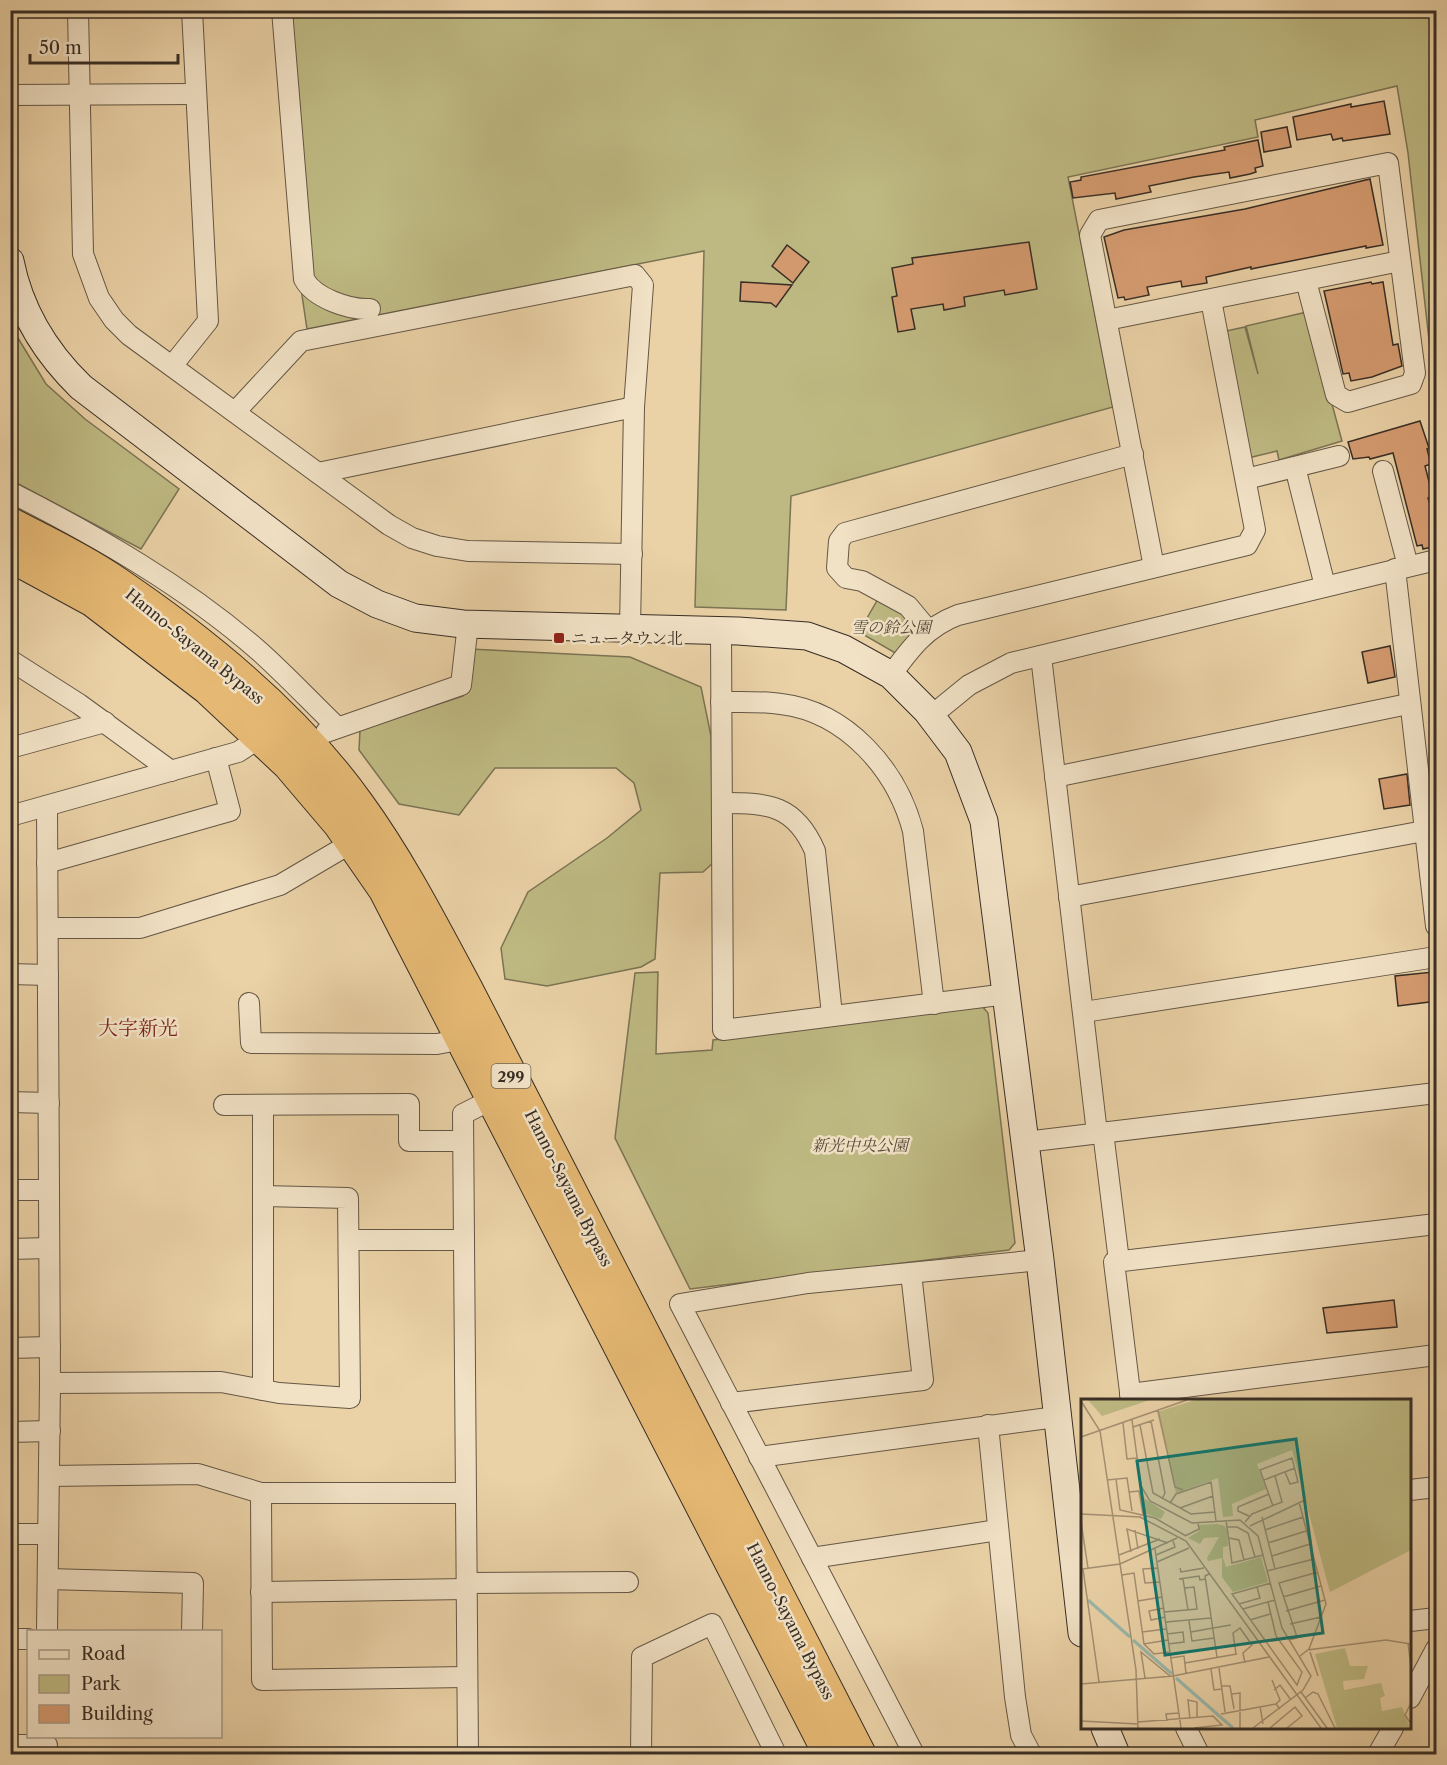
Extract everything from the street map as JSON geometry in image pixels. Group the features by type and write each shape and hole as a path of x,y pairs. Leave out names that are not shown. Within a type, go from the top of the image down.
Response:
{"highway":[{"name":"Hanno-Sayama Bypass","path":"10,524 109,578 165,618 268,704 306,743 357,803 400,866 472,999 859,1755"},
{"name":"Hanno-Sayama Bypass","path":"10,555 93,600 150,641 208,688 289,764 353,842 385,889 495,1098 830,1755"}],"street":[{"path":"78,10 82,254 89,278 114,321 129,335 388,525 412,538 437,546 468,551 632,554"},
{"path":"172,366 208,321 192,10"},
{"path":"282,10 304,279 308,288 316,293 360,309 370,309"},
{"path":"10,95 196,94"},
{"path":"1154,567 1090,235 1099,220 1388,163 1415,373 1411,384 1348,402 1336,395 1306,281"},
{"path":"10,261 19,296 44,345 60,367 107,409 339,584 377,604 415,618 468,624 722,631 807,636 844,649 891,675 931,716 958,752 984,821 1040,1260 1056,1417 1081,1617"},
{"path":"1107,320 1400,261"},
{"path":"235,412 301,341 635,275 643,285 634,406 630,629"},
{"path":"891,675 911,647 928,630 958,615 1247,545 1255,530 1211,300"},
{"path":"318,473 634,406"},
{"path":"928,630 908,606 862,581 846,578 837,568 839,541 845,534 1133,454"},
{"path":"1246,479 1340,456"},
{"path":"1295,467 1325,586"},
{"path":"1383,471 1401,568 1408,704 1437,926"},
{"path":"10,492 86,531 202,606 259,651 338,728"},
{"path":"931,716 983,676 1011,663 1437,560"},
{"path":"306,743 338,728 461,685 468,624"},
{"path":"722,631 723,1030 1007,994"},
{"path":"1041,656 1069,897 1119,1261"},
{"path":"10,660 105,722 171,771"},
{"path":"721,702 783,704 810,711 832,723 867,748 894,782 906,806 913,831 934,1004"},
{"path":"1055,777 1408,704"},
{"path":"10,748 105,722"},
{"path":"10,816 238,752 261,737"},
{"path":"47,863 230,811 216,758"},
{"path":"723,803 769,804 786,813 808,834 815,851 832,1015"},
{"path":"47,806 50,1347 47,1630"},
{"path":"1069,897 1424,831"},
{"path":"48,928 140,928 280,885 353,842"},
{"path":"1084,1012 1437,957"},
{"path":"10,974 48,975"},
{"path":"249,1003 251,1043 437,1044 464,1039"},
{"path":"1024,1143 1437,1093"},
{"path":"468,1755 463,1114 495,1098"},
{"path":"10,1102 49,1103"},
{"path":"224,1106 409,1104 410,1141 463,1141"},
{"path":"263,1107 263,1390"},
{"path":"10,1190 49,1190"},
{"path":"50,1383 221,1382 263,1390 350,1398 348,1198 263,1196"},
{"path":"1437,1224 1114,1262 1131,1397 1437,1355"},
{"path":"349,1240 464,1240"},
{"path":"10,1249 49,1248"},
{"path":"914,1755 680,1304 808,1283 1040,1260"},
{"path":"731,1403 923,1380 911,1273"},
{"path":"10,1348 50,1347"},
{"path":"759,1457 1056,1417"},
{"path":"988,1425 1015,1697 1021,1736 1031,1755"},
{"path":"10,1432 50,1431"},
{"path":"49,1476 198,1474 261,1493 466,1493"},
{"path":"1411,1490 1437,1487"},
{"path":"261,1493 262,1680 467,1677"},
{"path":"812,1558 998,1530"},
{"path":"10,1534 48,1534"},
{"path":"48,1579 193,1583 192,1630"},
{"path":"261,1592 628,1582"},
{"path":"1411,1621 1437,1618"},
{"path":"641,1755 642,1657 712,1624 776,1755"},
{"path":"10,1639 27,1639"},
{"path":"1411,1696 1437,1649"},
{"path":"1105,1729 1116,1755"},
{"path":"1186,1729 1199,1755"},
{"path":"1378,1755 1392,1729"},
{"path":"10,1745 47,1745"}],"green space":[{"path":"278,11 1436,11 1436,402 1408,153 1397,86 1255,120 1258,137 1068,177 1113,407 791,496 786,610 695,607 704,251 307,329 299,275"},
{"path":"1307,312 1342,441 1279,460 1277,451 1248,458 1226,331 1245,327 1258,374 1246,326"},
{"path":"10,325 46,384 85,419 179,489 141,549 11,480"},
{"name":"雪の鈴公園","path":"878,599 905,612 914,623 913,633 897,654 859,632"},
{"path":"470,649 630,657 701,687 711,736 713,863 703,872 660,873 655,959 641,967 547,986 505,979 501,948 528,892 607,838 641,810 634,783 616,768 495,768 459,815 399,804 359,750 360,730 463,696"},
{"name":"新光中央公園","path":"658,972 656,1054 712,1050 713,1040 982,1006 988,1013 1015,1243 1009,1250 690,1289 615,1138 635,973"}],"building":[{"path":"1384,101 1390,134 1343,141 1342,138 1333,140 1331,134 1297,140 1293,117 1351,104 1351,107"},
{"path":"1287,127 1291,147 1264,152 1261,132"},
{"path":"1258,140 1263,166 1255,168 1256,172 1250,174 1230,178 1229,172 1194,177 1149,186 1151,192 1116,199 1115,193 1073,198 1070,182 1081,180 1081,177 1225,150 1224,147"},
{"path":"1370,179 1383,245 1366,248 1366,246 1251,269 1251,267 1206,277 1207,283 1182,287 1181,281 1147,287 1149,295 1125,300 1124,297 1118,298 1104,237 1124,230 1245,209"},
{"path":"1029,242 1037,289 1005,295 1004,290 964,297 965,306 944,310 943,304 911,309 915,329 898,332 892,297 897,296 892,268 913,264 912,258"},
{"path":"787,245 809,262 793,283 772,266"},
{"path":"741,282 792,285 776,307 771,303 740,301"},
{"path":"1371,282 1372,284 1383,282 1393,345 1398,344 1402,366 1372,377 1351,381 1349,373 1343,374 1324,291"},
{"path":"1420,421 1429,448 1427,449 1431,464 1425,466 1433,497 1428,498 1437,528 1437,546 1423,549 1422,545 1417,546 1393,453 1370,459 1369,457 1353,459 1348,442"},
{"path":"1390,646 1395,677 1368,683 1362,652"},
{"path":"1407,774 1410,805 1384,809 1379,779"},
{"path":"1433,972 1437,1001 1398,1006 1395,976"},
{"path":"1394,1300 1397,1327 1327,1333 1323,1308"}],"place":[{"name":"ニュータウン北","path":"559,638"}],"district":[{"name":"大字新光","path":"138,1028"}]}
